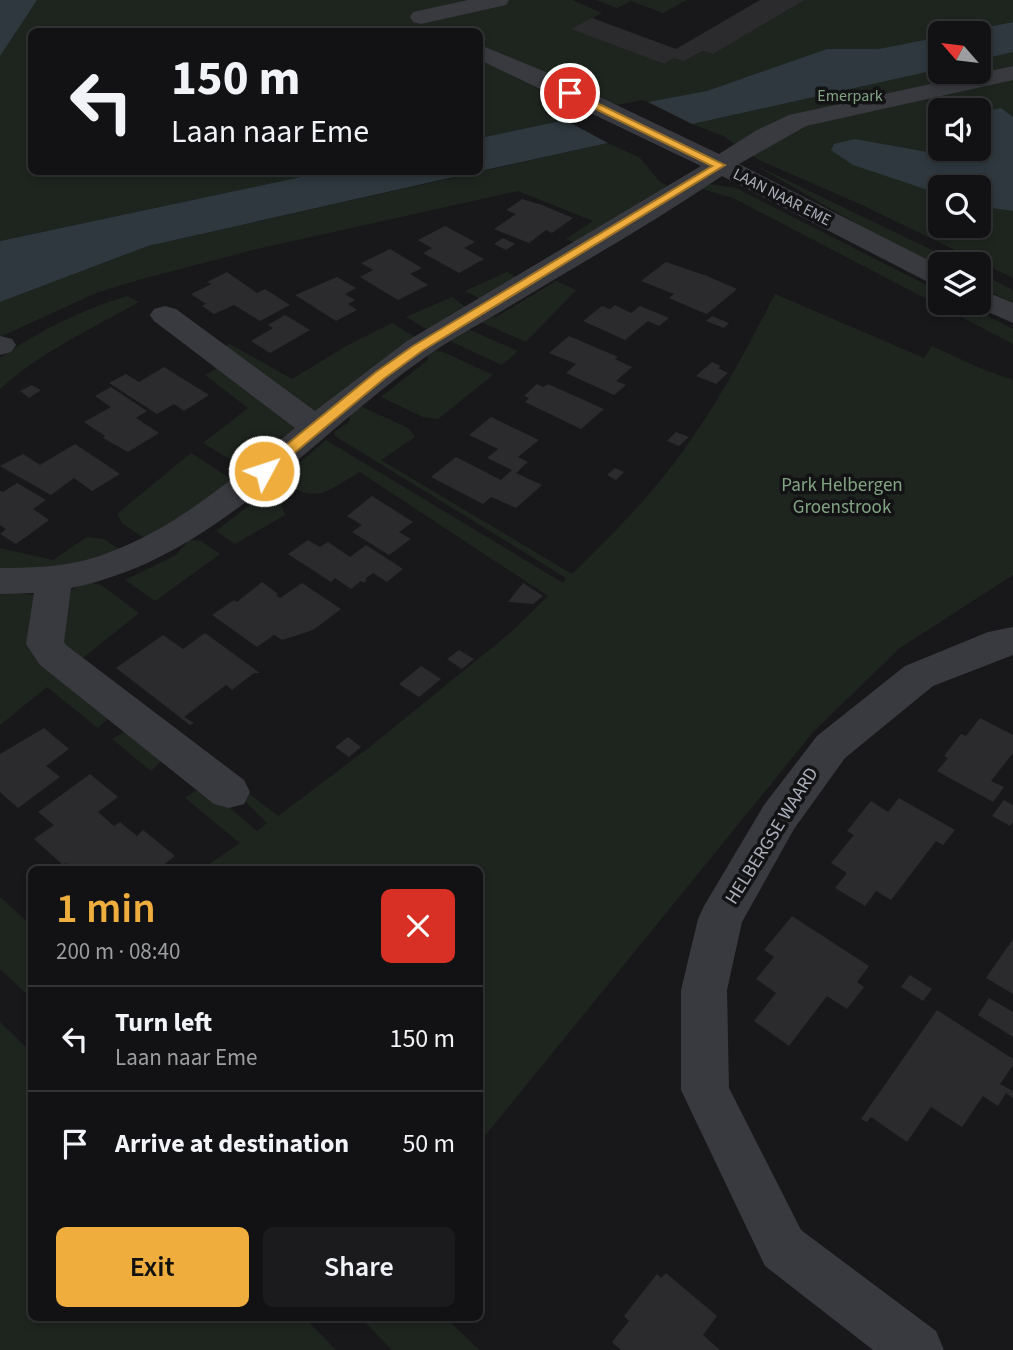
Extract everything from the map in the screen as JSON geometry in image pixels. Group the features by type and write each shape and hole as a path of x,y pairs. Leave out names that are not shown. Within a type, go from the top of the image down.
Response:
{"street":[{"path":"427,10 498,0"},
{"name":"LAAN NAAR EME","path":"427,10 459,28"},
{"name":"LAAN NAAR EME","path":"483,42 549,82 928,271"},
{"path":"0,581 54,580 114,565 156,547 216,509 315,427 418,348 740,151 798,120 1013,73"},
{"path":"991,303 1013,314"},
{"path":"165,315 315,427"},
{"path":"54,580 46,630 46,644 53,655 229,792"},
{"name":"HELBERGSE WAARD","path":"917,1350 783,1248 705,1090 704,990 720,919 779,817 831,747 919,676 1001,642 1013,641"}],"green space":[{"name":"Emerpark","path":"0,0 572,0 602,13 572,29 664,64 674,58 684,61 703,51 713,54 805,0 1013,0 1013,278 991,267 991,252 959,252 930,238 991,238 991,175 928,175 928,237 759,160 723,136 692,124 698,122 657,101 642,100 559,116 565,120 483,137 483,28 28,28 28,175 310,175 0,241"},
{"path":"596,0 687,0 663,13 631,1 617,8"},
{"path":"608,143 640,158 659,181 672,189 575,243 566,239 593,221 518,191 261,248 142,279 96,293 0,337 0,302 148,246 465,175 483,175 483,171"},
{"path":"755,165 936,252 928,252 928,262 904,251"},
{"path":"709,184 736,188 928,286 928,300 733,198 698,188"},
{"path":"507,272 516,277 481,299 465,291"},
{"path":"991,279 1013,290 1013,303 991,292"},
{"path":"556,281 576,290 526,342 481,322 485,317 496,317"},
{"name":"Park Helbergen Groenstrook","path":"775,294 924,358 932,346 1013,380 1013,575 900,648 814,731 483,1138 483,866 207,866 240,843 185,798 195,791 210,791 257,831 267,823 234,790 239,786 278,816 371,746 510,633 548,596 360,472 337,486 311,494 290,486 277,477 280,472 291,470 326,440 563,583 566,578 335,436 334,432 349,422 351,411 360,406 408,428 415,437 381,460 572,574 628,517 677,460 750,343"},
{"path":"127,296 139,302 49,352 0,389 0,358 61,322"},
{"path":"452,297 467,308 428,330 406,317"},
{"path":"957,315 985,315 1013,329 1013,344"},
{"path":"392,323 415,337 315,414 223,347 230,344 292,379 348,345"},
{"path":"466,330 518,351 502,365 452,342 450,339"},
{"path":"431,350 443,352 493,375 438,419 423,417 381,397 428,360"},
{"path":"222,365 299,425 246,469 203,443 248,408 205,375"},
{"path":"191,453 228,477 231,480 230,487 144,538 123,524 117,514"},
{"path":"265,493 280,502 285,515 235,544 216,531"},
{"path":"87,537 104,539 120,550 100,561 0,571 0,548 53,560"},
{"path":"189,540 201,541 220,554 155,601 125,580 176,555"},
{"path":"87,582 101,585 139,613 79,661 55,632 67,592"},
{"path":"0,591 34,595 41,613 109,718 98,728 47,687 0,725"},
{"path":"124,732 163,759 151,771 112,739"},
{"path":"0,897 28,922 28,995 0,969"},
{"path":"0,1022 28,1049 28,1321 308,1321 336,1350 0,1350"},
{"path":"364,1321 449,1321 479,1350 392,1350"}],"shaded area":[{"path":"0,0 37,0 0,56"},
{"path":"1013,22 1013,52 991,57 991,26"},
{"path":"928,39 928,72 692,124 648,102 707,91 827,49 879,49"},
{"path":"1001,108 1013,117 1013,211 991,208 991,175 928,175 928,190 853,165 831,150 834,144 855,139 928,152 928,161 991,161 991,110"},
{"path":"565,120 608,143 483,170 483,137"},
{"path":"310,175 463,175 148,246 0,302 0,241"}],"building":[{"path":"760,0 805,0 713,54 703,51 684,61 674,58 664,64 571,29 592,18 676,49"},
{"path":"522,199 573,218 552,233 546,230 529,243 494,229 516,214 506,210"},
{"path":"445,226 475,242 464,248 484,259 459,273 423,253 432,248 418,240"},
{"path":"503,238 515,244 506,250 494,244"},
{"path":"390,249 422,268 410,274 428,285 398,300 360,277 373,270 361,263"},
{"path":"666,262 737,289 707,314 699,311 669,298 674,294 641,281"},
{"path":"227,272 257,293 265,289 290,305 260,321 234,305 214,314 202,306 206,304 191,294 212,284 207,282"},
{"path":"337,277 356,288 345,294 355,300 348,304 357,310 336,321 295,295"},
{"path":"615,305 631,313 640,306 669,318 659,326 648,321 625,340 583,321 602,306 610,309"},
{"path":"285,315 310,330 270,353 251,341 273,328 268,325"},
{"path":"712,316 729,323 724,328 706,321"},
{"path":"569,336 618,357 615,359 632,367 616,381 626,385 614,395 566,373 576,364 549,353"},
{"path":"712,362 728,373 716,384 696,376"},
{"path":"164,367 209,395 184,411 174,404 157,414 109,383 126,374 139,382"},
{"path":"537,384 543,387 548,384 604,409 581,429 525,402 529,398 524,396"},
{"path":"32,385 41,390 29,398 20,391"},
{"path":"111,387 147,411 136,418 159,433 128,452 103,438 105,436 84,422 111,407 95,396"},
{"path":"491,417 539,440 518,457 528,462 516,473 542,485 516,508 491,497 483,504 431,477 456,457 501,480 512,470 487,458 498,449 469,435"},
{"path":"676,432 689,437 679,446 667,441"},
{"path":"75,444 120,474 92,491 74,478 51,495 0,466 23,454 40,465"},
{"path":"615,468 624,472 616,480 607,475"},
{"path":"17,483 46,500 33,509 49,520 16,544 0,534 6,529 0,525 0,491 3,492"},
{"path":"372,496 413,522 399,532 411,539 389,555 352,532 362,525 347,516"},
{"path":"308,540 320,547 328,542 350,557 366,545 403,569 387,582 373,573 364,583 361,581 351,589 335,578 331,582 288,554"},
{"path":"262,582 280,598 302,583 341,609 313,630 282,640 274,635 257,647 212,615 234,600 237,602"},
{"path":"523,583 543,596 533,604 508,602"},
{"path":"205,633 260,673 254,673 232,690 226,685 184,717 194,723 190,725 116,668 163,635 183,649"},
{"path":"459,650 474,659 462,669 447,659"},
{"path":"421,666 441,679 419,697 399,684"},
{"path":"980,718 1013,735 1013,753 991,781 1004,787 993,802 937,771 948,758 944,756 961,734 966,736"},
{"path":"44,728 69,749 46,766 60,777 18,808 0,792 0,754"},
{"path":"348,737 361,747 349,757 335,747"},
{"path":"90,774 118,797 98,812 114,826 120,822 137,836 143,830 175,856 162,866 63,865 34,839 54,825 38,812"},
{"path":"899,798 955,830 943,845 936,841 891,900 876,891 865,906 835,888 847,873 831,863 854,835 847,831 871,801 888,812"},
{"path":"1004,800 1013,805 1013,822 1010,826 992,816"},
{"path":"792,916 869,966 857,982 864,987 847,1009 827,996 789,1046 754,1021 776,993 756,979 774,957 764,950"},
{"path":"1013,939 1013,994 986,978"},
{"path":"910,975 932,989 923,1001 901,987"},
{"path":"989,998 1013,1012 1013,1037 978,1015"},
{"path":"937,1010 1013,1059 1013,1065 1000,1084 1013,1091 1013,1098 1006,1093 998,1106 983,1096 962,1127 931,1107 907,1142 871,1117 867,1122 861,1119"},
{"path":"666,1273 717,1316 703,1335 720,1350 621,1350 612,1342 629,1321 624,1316 657,1274 661,1278"}],"route":[{"path":"264,471 380,375 418,348 720,165 570,93"}]}
